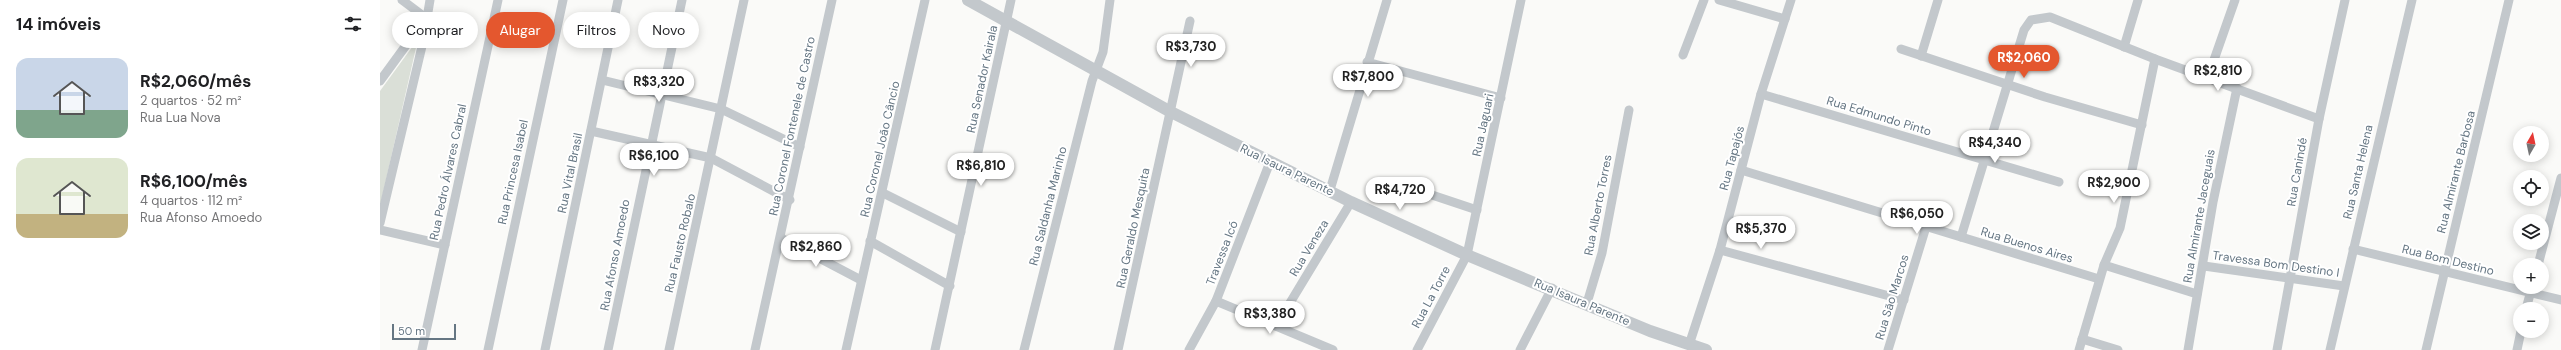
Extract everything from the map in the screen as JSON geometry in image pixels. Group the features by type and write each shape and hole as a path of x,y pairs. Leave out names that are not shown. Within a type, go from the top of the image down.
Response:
{"street":[{"path":"402,0 418,12"},
{"path":"427,12 430,0"},
{"name":"Rua Pedro Álvares Cabral","path":"422,350 498,0"},
{"name":"Rua Princesa Isabel","path":"488,350 563,0"},
{"name":"Rua Vital Brasil","path":"545,350 592,131 618,0"},
{"name":"Rua Afonso Amoedo","path":"608,350 650,143 682,0"},
{"name":"Rua Fausto Robalo","path":"669,350 744,0"},
{"name":"Rua Coronel Fontenele de Castro","path":"755,350 790,200 832,0"},
{"name":"Rua Coronel João Câncio","path":"846,350 870,241 883,193 925,0"},
{"name":"Rua Isaura Parente","path":"968,0 1096,69 1171,112 1270,162 1330,190 1351,202 1467,255 1552,288 1689,345 1706,350"},
{"name":"Rua Senador Kairala","path":"935,350 1011,0"},
{"name":"Rua Saldanha Marinho","path":"1024,350 1096,69 1103,52 1110,0"},
{"path":"1330,190 1367,62 1387,0"},
{"name":"Rua Jaguari","path":"1467,255 1521,0"},
{"path":"1683,55 1704,0"},
{"path":"1719,0 1785,19"},
{"name":"Rua Tapajós","path":"1689,345 1720,250 1761,94 1791,0"},
{"path":"1921,56 1938,0"},
{"path":"2124,47 2138,0"},
{"path":"2208,77 2235,0"},
{"name":"Rua Canindé","path":"2278,350 2319,119 2345,0"},
{"name":"Rua Santa Helena","path":"2330,350 2412,0"},
{"name":"Rua Almirante Barbosa","path":"2426,350 2443,271 2509,0"},
{"path":"1961,238 2009,85 2024,30 2031,20 2050,17 2155,59 2208,77 2319,119"},
{"name":"Rua Geraldo Mesquita","path":"1118,350 1190,21"},
{"path":"380,82 404,48"},
{"path":"380,223 422,48"},
{"path":"1901,49 2009,85 2142,125"},
{"path":"2079,350 2099,279 2120,228 2155,59"},
{"path":"1367,62 1501,98"},
{"path":"602,80 662,93 721,109 800,147"},
{"name":"Rua Almirante Jaceguais","path":"2188,350 2197,294 2204,266 2213,202 2237,88"},
{"name":"Rua Edmundo Pinto","path":"1761,94 2059,182"},
{"name":"Rua Alberto Torres","path":"1586,303 1602,253 1629,110"},
{"path":"592,131 711,158 790,200"},
{"name":"Travessa Icó","path":"1190,350 1216,301 1270,162"},
{"name":"Rua Buenos Aires","path":"1741,170 2099,279"},
{"path":"2540,258 2561,178"},
{"path":"1405,186 1477,210"},
{"path":"883,193 961,232"},
{"name":"Rua Veneza","path":"1276,326 1351,202"},
{"name":"Rua São Marcos","path":"1888,350 1926,227"},
{"path":"380,230 445,245"},
{"path":"781,238 861,280"},
{"path":"870,241 950,286"},
{"name":"Rua Bom Destino","path":"2353,249 2513,286"},
{"path":"1720,250 1904,300"},
{"name":"Rua La Torre","path":"1417,350 1467,255"},
{"path":"2104,265 2197,294"},
{"name":"Travessa Bom Destino I","path":"2204,266 2290,277 2344,286"},
{"path":"1520,350 1552,288"},
{"name":"Rua Bom Destino","path":"2543,294 2561,300"},
{"path":"1216,301 1333,350"},
{"path":"2517,350 2520,338"},
{"path":"2082,339 2118,350"}],"shaded area":[{"path":"411,48 416,48 380,206 380,91"}]}
